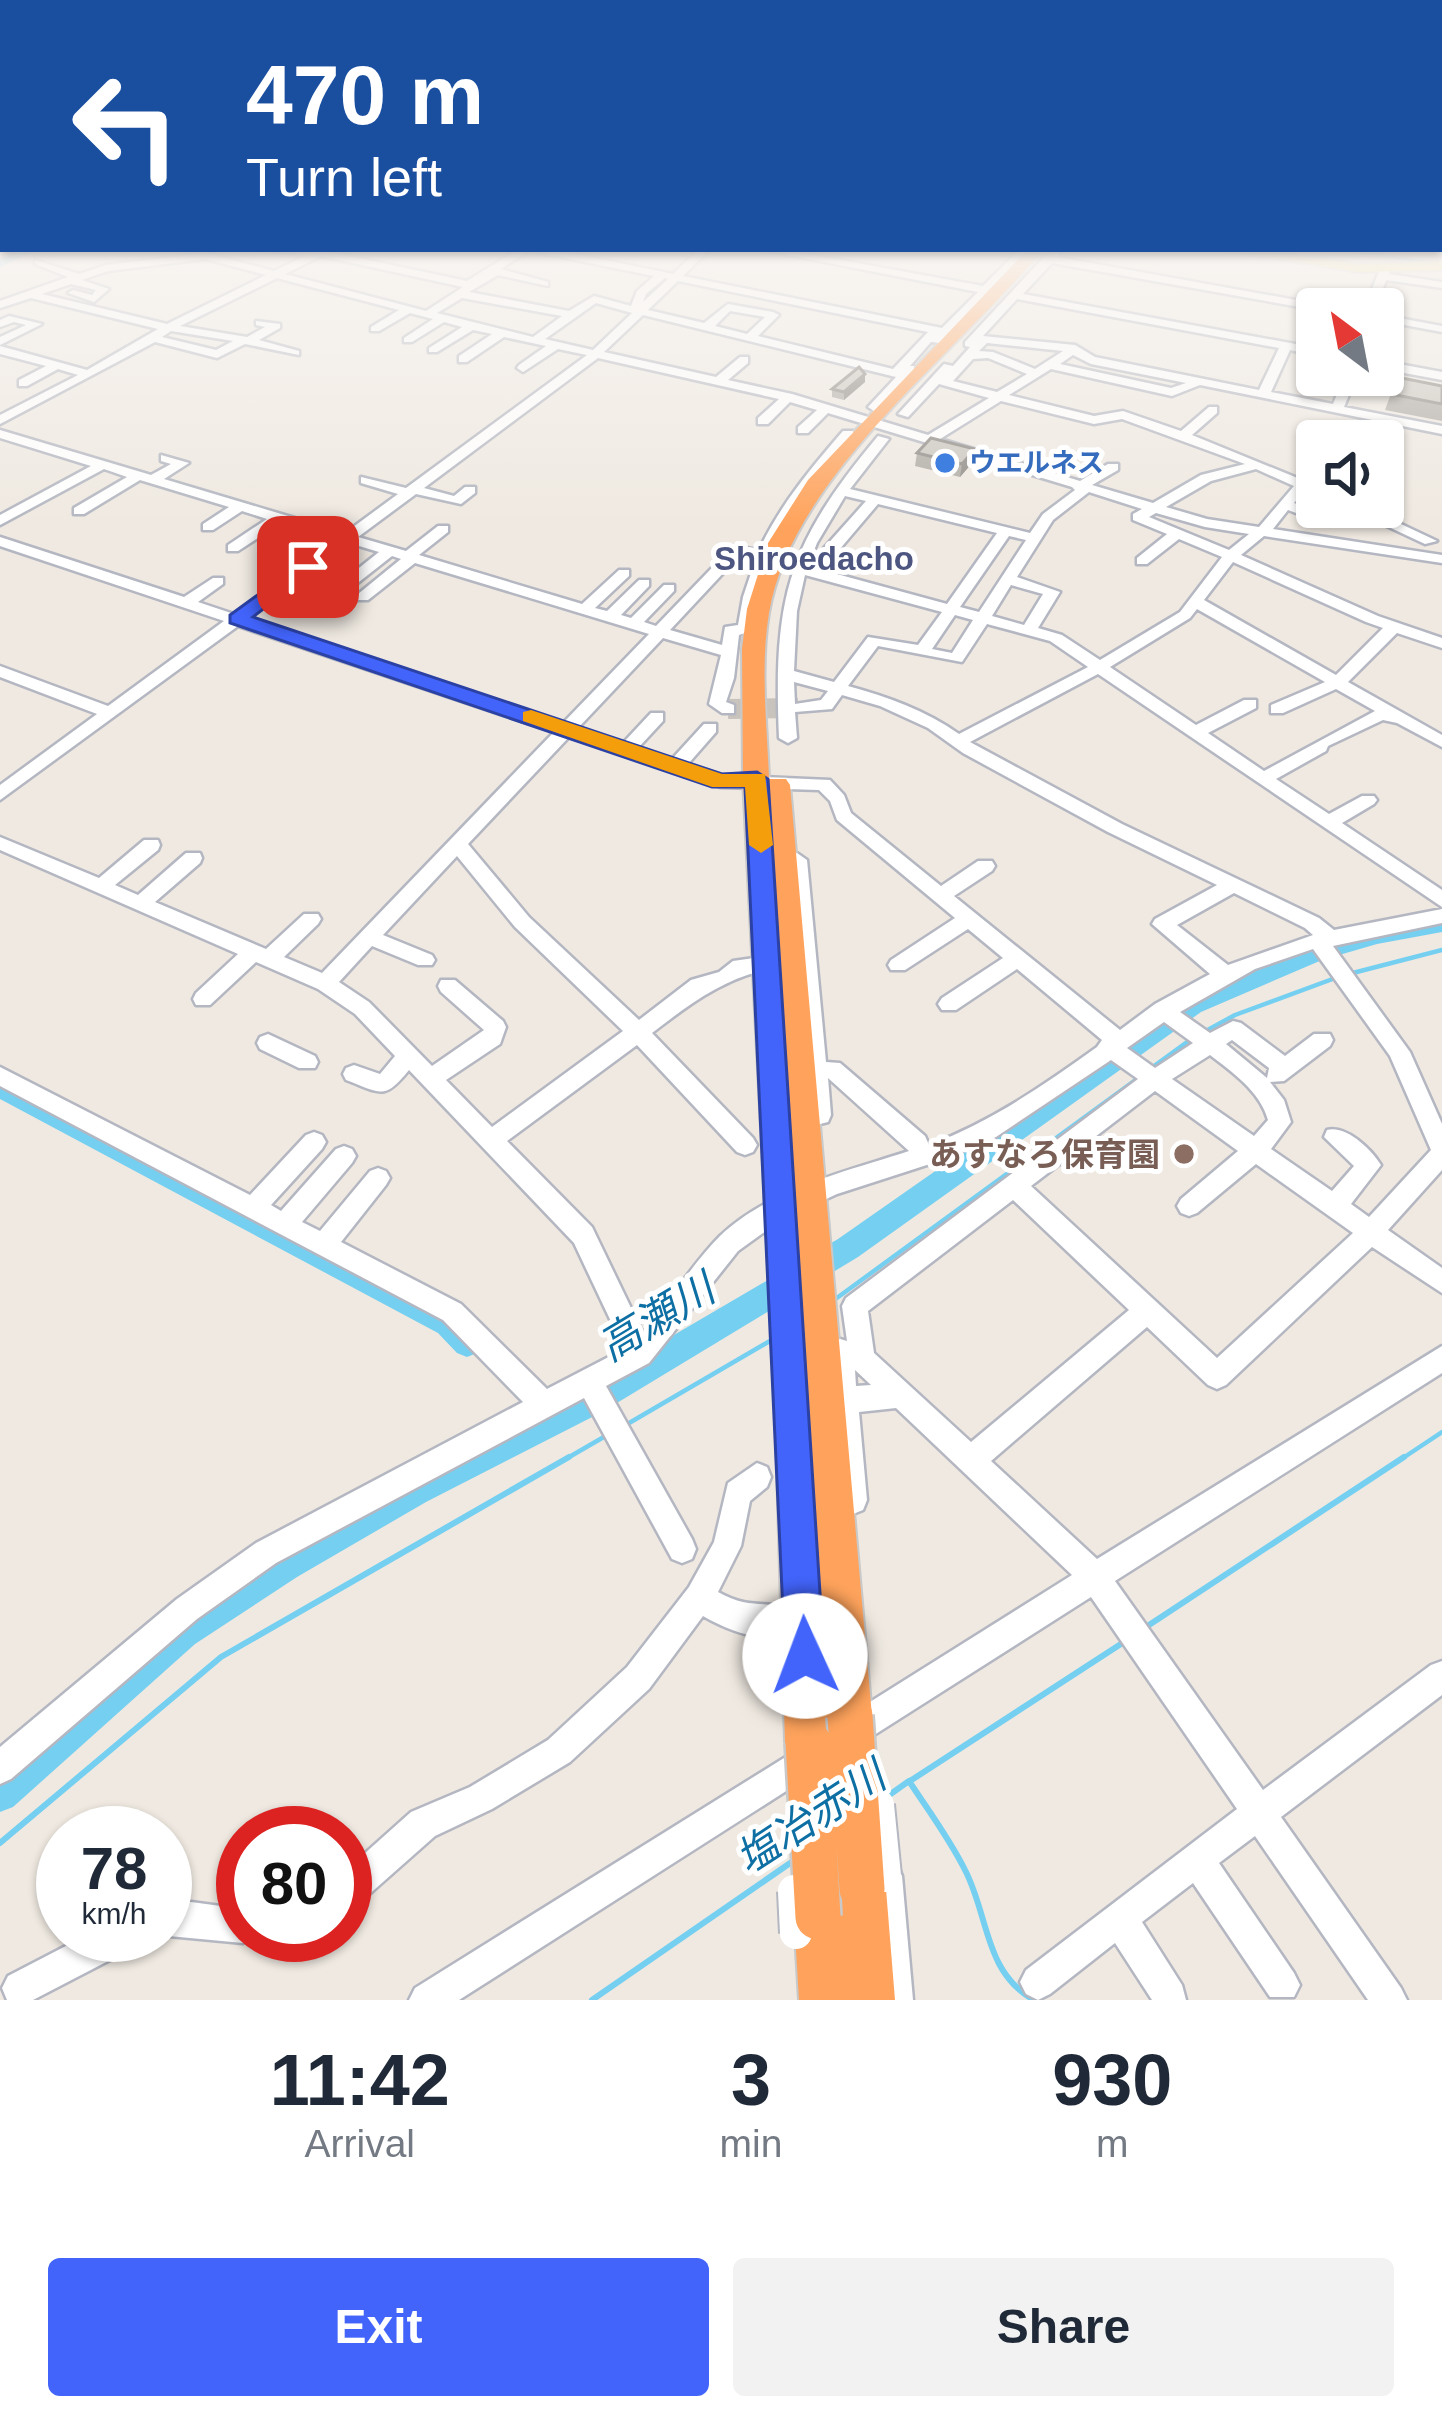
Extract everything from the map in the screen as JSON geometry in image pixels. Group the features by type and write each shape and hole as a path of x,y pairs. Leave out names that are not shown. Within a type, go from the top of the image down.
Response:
{"highway":[{"path":"927,370 956,339"},
{"path":"870,2000 874,1882 827,1366 797,1219 793,866 756,763 786,702 780,632 784,579 832,485 877,424 956,339"},
{"path":"794,1042 758,890 753,649 766,574 795,511 826,464 877,424"},
{"path":"824,2000 807,1925 782,1406 827,1366"}],"street":[{"path":"3,348 37,339"},
{"path":"0,419 152,339"},
{"path":"159,339 218,354 249,339"},
{"path":"235,339 295,352"},
{"path":"433,350 449,339"},
{"path":"463,359 486,339"},
{"path":"485,359 513,339"},
{"path":"533,339 596,355 619,366 659,369 788,397 1151,510 1261,533 1442,559"},
{"path":"0,794 611,339"},
{"path":"749,339 896,373 946,339"},
{"path":"927,370 956,339"},
{"path":"964,339 945,383 1094,420 1123,415 1296,482"},
{"path":"981,339 989,354 1076,385"},
{"path":"1048,339 1068,344 1091,360 1442,430"},
{"path":"1246,339 1296,349"},
{"path":"932,440 1049,364 1068,344"},
{"path":"523,368 556,345"},
{"path":"1091,360 1101,345"},
{"path":"1263,395 1286,347"},
{"path":"3,348 88,374"},
{"path":"1148,372 1161,356"},
{"path":"718,382 744,360"},
{"path":"1049,364 1172,392 1198,382"},
{"path":"23,383 57,365"},
{"path":"643,382 659,369"},
{"path":"1404,369 1442,376"},
{"path":"1291,400 1296,390"},
{"path":"1337,410 1343,396"},
{"path":"764,421 788,397"},
{"path":"803,430 826,408"},
{"path":"1184,435 1213,410"},
{"path":"788,738 780,632 806,569 807,534 877,424"},
{"path":"0,434 730,653"},
{"path":"80,511 182,463 166,458"},
{"path":"756,763 745,630 764,555 788,507 826,464"},
{"path":"0,521 102,465"},
{"path":"1258,465 1206,478 1138,517 1394,628 1442,644"},
{"path":"786,702 826,705 874,640 956,659 1048,517 1113,467"},
{"path":"366,480 456,501 470,490"},
{"path":"839,490 1033,538"},
{"path":"962,739 1185,616 1231,555 1296,498"},
{"path":"806,569 875,499"},
{"path":"1287,505 1296,508"},
{"path":"208,526 239,507"},
{"path":"233,548 278,518"},
{"path":"1401,528 1430,541"},
{"path":"363,597 443,529"},
{"path":"922,651 1006,531"},
{"path":"1142,561 1176,533"},
{"path":"0,541 720,781 756,763 824,784 838,799 843,816 1152,1081 1257,1149 1442,1282"},
{"path":"325,982 738,549 764,555"},
{"path":"340,590 389,552"},
{"path":"268,555 308,567"},
{"path":"806,569 1056,638 1442,900"},
{"path":"584,610 624,572"},
{"path":"1007,579 1052,592 1029,630"},
{"path":"188,602 218,581"},
{"path":"609,618 644,583"},
{"path":"634,625 669,588"},
{"path":"1198,603 1442,744"},
{"path":"1277,709 1335,681 1363,661 1368,646 1394,628"},
{"path":"728,709 717,704 731,630 745,630"},
{"path":"0,671 110,713"},
{"path":"784,674 886,702 962,739 969,749 1114,829 1312,923 1399,1052 1442,1152 1372,1231 1217,1376 1013,1184"},
{"path":"1194,733 1250,704"},
{"path":"1262,779 1384,713 1442,744"},
{"path":"628,749 657,717"},
{"path":"676,766 710,728"},
{"path":"1327,823 1367,800"},
{"path":"747,807 758,890 754,966 761,1115"},
{"path":"0,843 325,982 362,1008 583,1235 640,1354"},
{"path":"100,887 152,845"},
{"path":"458,845 522,922 638,1032 746,1145"},
{"path":"140,904 193,858"},
{"path":"939,897 985,866"},
{"path":"1226,975 1162,924 1234,884"},
{"path":"0,1768 187,1609 266,1553 640,1354 659,1336 715,1254 988,1129 1162,1010 1226,975 1326,940 1442,916"},
{"path":"203,999 311,919"},
{"path":"898,965 967,920"},
{"path":"369,937 425,960"},
{"path":"949,1004 1015,960"},
{"path":"490,1141 698,986 726,978 740,966 754,966"},
{"path":"430,1078 492,1038 495,1028 448,986"},
{"path":"1162,1010 1261,1086 1279,1106 1280,1122 1257,1149 1189,1206"},
{"path":"1284,1068 1233,1029 1152,1081 855,1306 862,1359 1095,1577 1389,2000"},
{"path":"758,1032 794,1042 820,1115"},
{"path":"1261,1086 1322,1040"},
{"path":"268,1043 307,1061"},
{"path":"354,1074 384,1085 408,1055"},
{"path":"832,1069 917,1143 922,1157"},
{"path":"0,1076 452,1312 544,1406"},
{"path":"1335,1137 1369,1165 1335,1205"},
{"path":"253,1208 314,1142"},
{"path":"285,1224 344,1156"},
{"path":"324,1244 378,1178"},
{"path":"970,1461 1146,1312"},
{"path":"427,2000 1442,1358"},
{"path":"827,1366 901,1395"},
{"path":"590,1382 682,1549"},
{"path":"782,1406 786,1621 798,1747"},
{"path":"372,1869 424,1824 481,1798 559,1751 638,1678 699,1597 727,1546 738,1493 757,1478"},
{"path":"699,1597 725,1615 755,1624 786,1621"},
{"path":"1038,1982 1259,1810 1442,1676"},
{"path":"1197,1860 1282,1985"},
{"path":"874,1882 895,2000"},
{"path":"1119,1918 1170,1997"},
{"path":"801,2000 807,1925"},
{"path":"13,1988 67,1962"}],"building":[{"path":"859,367 865,374 844,392 832,389"},
{"path":"1404,378 1442,386 1442,404 1401,396"},
{"path":"931,438 975,449 962,464 917,453"}],"waterway":[{"name":"高瀬川","path":"0,1794 183,1632 285,1565 415,1491 591,1401 848,1248 1192,1005 1314,954 1442,924"},
{"path":"1349,974 1442,950"},
{"path":"1204,1032 1235,1015 1338,977"},
{"path":"1150,1069 1194,1037"},
{"path":"830,1303 1141,1076"},
{"path":"0,1087 448,1323 467,1343"},
{"path":"624,1426 775,1338"},
{"path":"1400,1460 1442,1432"},
{"path":"564,1460 609,1434"},
{"path":"0,1843 221,1657 569,1457"},
{"path":"1146,1627 1404,1457"},
{"path":"910,1781 1127,1640"},
{"name":"塩冶赤川","path":"885,1798 909,1781 965,1870 1005,1974 1034,2000"},
{"name":"塩冶赤川","path":"592,2000 796,1859"}],"tunnel":[{"path":"728,709 798,708"}],"slow traffic":[{"path":"531,717 720,781 757,779 761,845"}],"place":[{"name":"ウエルネス","path":"945,463"},
{"name":"あすなろ保育園","path":"1184,1154"}],"district":[{"name":"Shiroedacho","path":"814,558"}],"route":[{"path":"308,567 238,619 720,781 757,779 805,1656"}]}
